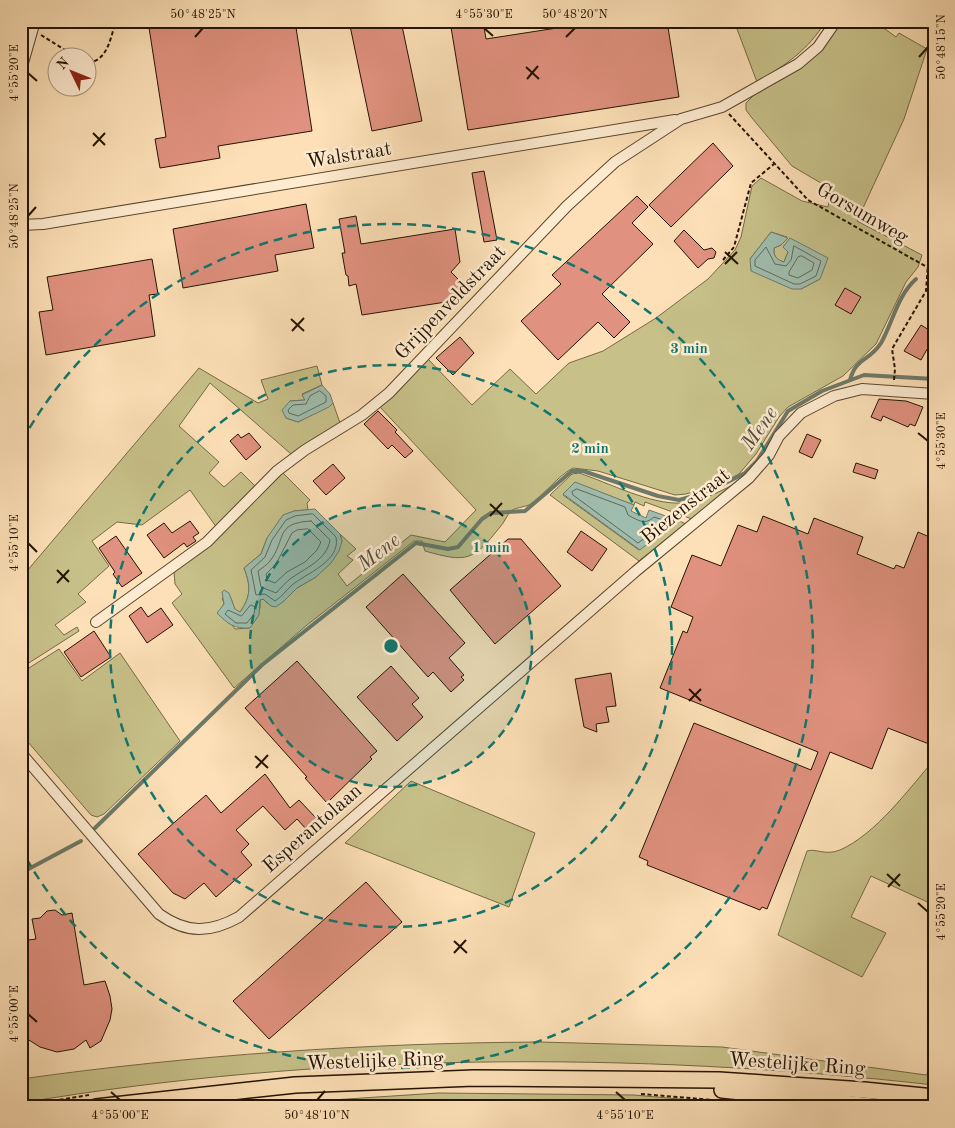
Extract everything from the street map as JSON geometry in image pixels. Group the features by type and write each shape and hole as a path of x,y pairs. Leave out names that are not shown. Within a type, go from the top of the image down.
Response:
{"main road":[{"name":"Westelijke Ring","path":"96,1107 206,1093 386,1080 567,1078 657,1081 719,1080 934,1097"},
{"name":"Westelijke Ring","path":"657,1081 721,1090 881,1107"}],"street":[{"name":"Grijpenveldstraat","path":"96,622 207,542 283,466 362,415 389,393 567,206 615,162 681,119 722,107 798,64 818,46 836,21"},
{"path":"21,70 34,25"},
{"name":"Walstraat","path":"21,225 43,224 681,119"},
{"name":"Biezenstraat","path":"636,571 749,478 769,455 779,436 801,413 834,396 862,389 934,394"},
{"name":"Esperantolaan","path":"21,753 159,914 171,923 186,927 201,930 220,928 239,917 636,571"}],"path":[{"path":"98,61 104,55 116,21"},
{"path":"34,25 65,48"},
{"name":"Gorsumweg","path":"722,107 808,200 934,271"},
{"path":"723,260 734,247 751,184 774,164"},
{"path":"894,382 895,369 892,349 926,291 929,250 934,238"},
{"path":"641,1094 715,1100"}],"shaded area":[{"path":"734,21 826,21 804,49 757,82"},
{"path":"841,21 874,21 896,37 899,33 927,49 904,119 857,221 922,255 918,267 906,282 876,344 843,376 788,407 779,417 756,454 739,474 724,482 686,494 675,495 598,471 573,468 561,476 529,505 511,511 491,538 475,553 460,558 439,555 425,551 422,541 414,541 307,625 234,688 172,603 182,594 175,584 174,572 210,544 283,473 310,500 307,503 308,510 294,511 267,538 261,554 244,568 249,591 240,612 235,610 231,598 222,598 224,603 221,610 235,629 249,628 260,608 260,600 263,599 267,603 284,601 297,588 316,577 342,541 340,534 356,549 347,556 353,560 338,574 347,586 411,535 445,542 476,510 380,407 428,359 472,405 510,369 536,394 569,363 603,351 656,318 708,279 735,250 741,237 752,186 761,178 802,201 828,207 831,189 792,166 746,110 746,103 755,94 816,55","holes":["771,232 787,237 781,245 774,248 776,257 784,262 788,252 820,279 801,289 750,259"]},
{"path":"317,366 322,385 302,394 305,400 290,401 286,418 298,422 333,403 340,423 291,454 210,383 179,426 219,462 209,473 224,487 241,472 256,487 217,528 190,490 142,525 117,522 92,541 109,566 78,594 86,602 55,625 64,635 77,627 79,631 21,668 21,578 199,368 258,403 268,399 261,380"},
{"path":"579,473 644,497 670,503 696,501 737,483 692,519 645,502 644,506 635,502 634,505 574,483 563,495 639,550 677,520 686,524 639,561 550,495 572,474"},
{"path":"59,649 82,681 120,653 180,741 104,814 97,817 91,815 21,734 21,673"},
{"path":"934,760 934,905 871,876 851,917 886,933 862,977 778,935 807,851 835,852 853,843 891,810"},
{"path":"411,781 535,833 509,907 345,843"},
{"path":"540,1042 722,1047 926,1075 934,1064 934,1085 706,1066 591,1062 477,1062 362,1066 248,1074 134,1086 21,1103 21,1079 150,1063 345,1048"},
{"path":"438,1093 634,1095 713,1102 712,1107 599,1101 422,1100 226,1107"}],"water":[{"path":"771,232 788,238 781,245 774,248 777,259 784,262 788,252 783,247 790,238 828,258 820,279 801,289 792,289 751,271 750,259"},
{"path":"322,385 330,394 333,403 329,407 298,422 286,418 282,410 290,401 305,400 302,395"},
{"path":"575,482 634,505 631,511 646,518 649,510 677,520 640,550 563,494"},
{"path":"315,509 340,534 342,541 339,551 331,563 316,577 297,588 276,607 271,606 263,599 260,600 259,615 250,628 235,627 225,620 217,613 224,604 222,592 224,590 229,593 235,609 240,612 249,591 244,568 261,554 267,538 283,515 294,511"}],"building":[{"path":"148,21 295,21 312,131 218,146 220,158 160,168 155,139 166,137"},
{"path":"349,21 401,21 422,121 372,131"},
{"path":"450,21 483,21 486,39 602,21 667,21 679,97 468,130"},
{"path":"713,143 733,166 671,227 649,205"},
{"path":"484,171 497,240 484,242 472,173"},
{"path":"637,196 648,207 632,223 653,244 602,294 630,322 614,338 598,322 558,360 521,321 561,284 552,275"},
{"path":"306,204 314,248 275,255 278,271 183,288 173,229"},
{"path":"356,216 361,244 455,229 460,262 451,272 464,285 446,302 362,315 356,284 349,286 348,276 346,275 342,253 345,253 339,219"},
{"path":"684,230 704,250 712,248 716,252 714,258 708,259 698,268 674,241"},
{"path":"152,259 158,294 149,295 155,336 46,355 39,312 53,310 47,277"},
{"path":"845,288 861,297 851,314 835,305"},
{"path":"921,325 934,333 934,337 921,360 904,351"},
{"path":"460,337 474,353 453,375 436,358"},
{"path":"879,399 906,401 923,407 915,426 910,424 908,427 883,416 881,421 871,417"},
{"path":"378,411 397,430 395,432 413,451 405,458 392,445 388,449 364,424"},
{"path":"249,433 261,447 246,460 230,441 238,434 241,438"},
{"path":"807,434 821,440 812,458 799,452"},
{"path":"856,463 878,470 875,479 853,472"},
{"path":"333,464 345,478 326,495 313,481"},
{"path":"763,516 808,534 814,518 863,537 857,554 894,569 896,565 904,568 918,532 934,539 934,732 929,744 888,728 872,769 830,752 767,909 762,907 760,910 647,865 648,861 639,857 694,723 811,770 818,752 660,688 683,631 687,633 693,617 671,607 692,555 721,566 738,525 757,532"},
{"path":"190,521 199,533 193,537 196,541 187,547 184,543 164,558 147,535 164,523 172,533"},
{"path":"581,531 607,549 592,571 567,552"},
{"path":"116,536 142,573 122,587 113,574 115,572 99,548"},
{"path":"508,539 521,539 561,586 495,644 450,590"},
{"path":"403,574 465,643 449,658 464,675 461,677 464,680 451,692 433,672 428,677 366,607"},
{"path":"141,607 148,617 161,608 173,625 147,643 129,616"},
{"path":"94,631 111,657 81,677 64,652"},
{"path":"297,661 377,751 370,757 372,759 327,803 305,778 307,777 245,708"},
{"path":"391,666 419,698 412,704 423,717 397,741 357,697"},
{"path":"611,673 616,706 606,707 609,722 596,724 597,732 584,727 575,679"},
{"path":"265,774 290,808 299,800 317,819 306,829 297,819 285,830 263,806 236,830 249,844 241,852 252,865 216,897 204,883 185,899 173,893 138,854 206,795 221,813"},
{"path":"366,882 402,922 269,1039 233,1001"},
{"path":"55,910 62,915 72,913 84,985 105,981 110,996 112,1009 110,1020 101,1041 90,1048 86,1040 74,1049 57,1052 40,1047 21,1035 21,941 36,939 32,919 40,918 47,911"}],"waterway":[{"path":"850,380 856,367 877,349 881,343 904,293 916,279"},
{"name":"Mene","path":"95,828 262,665 416,543 448,549 458,547 482,519 491,513 525,511 572,471 583,471 658,496 679,500 708,492 745,473 757,461 788,411 822,391 864,375 934,379"},
{"name":"Mene","path":"21,873 81,841"}]}
